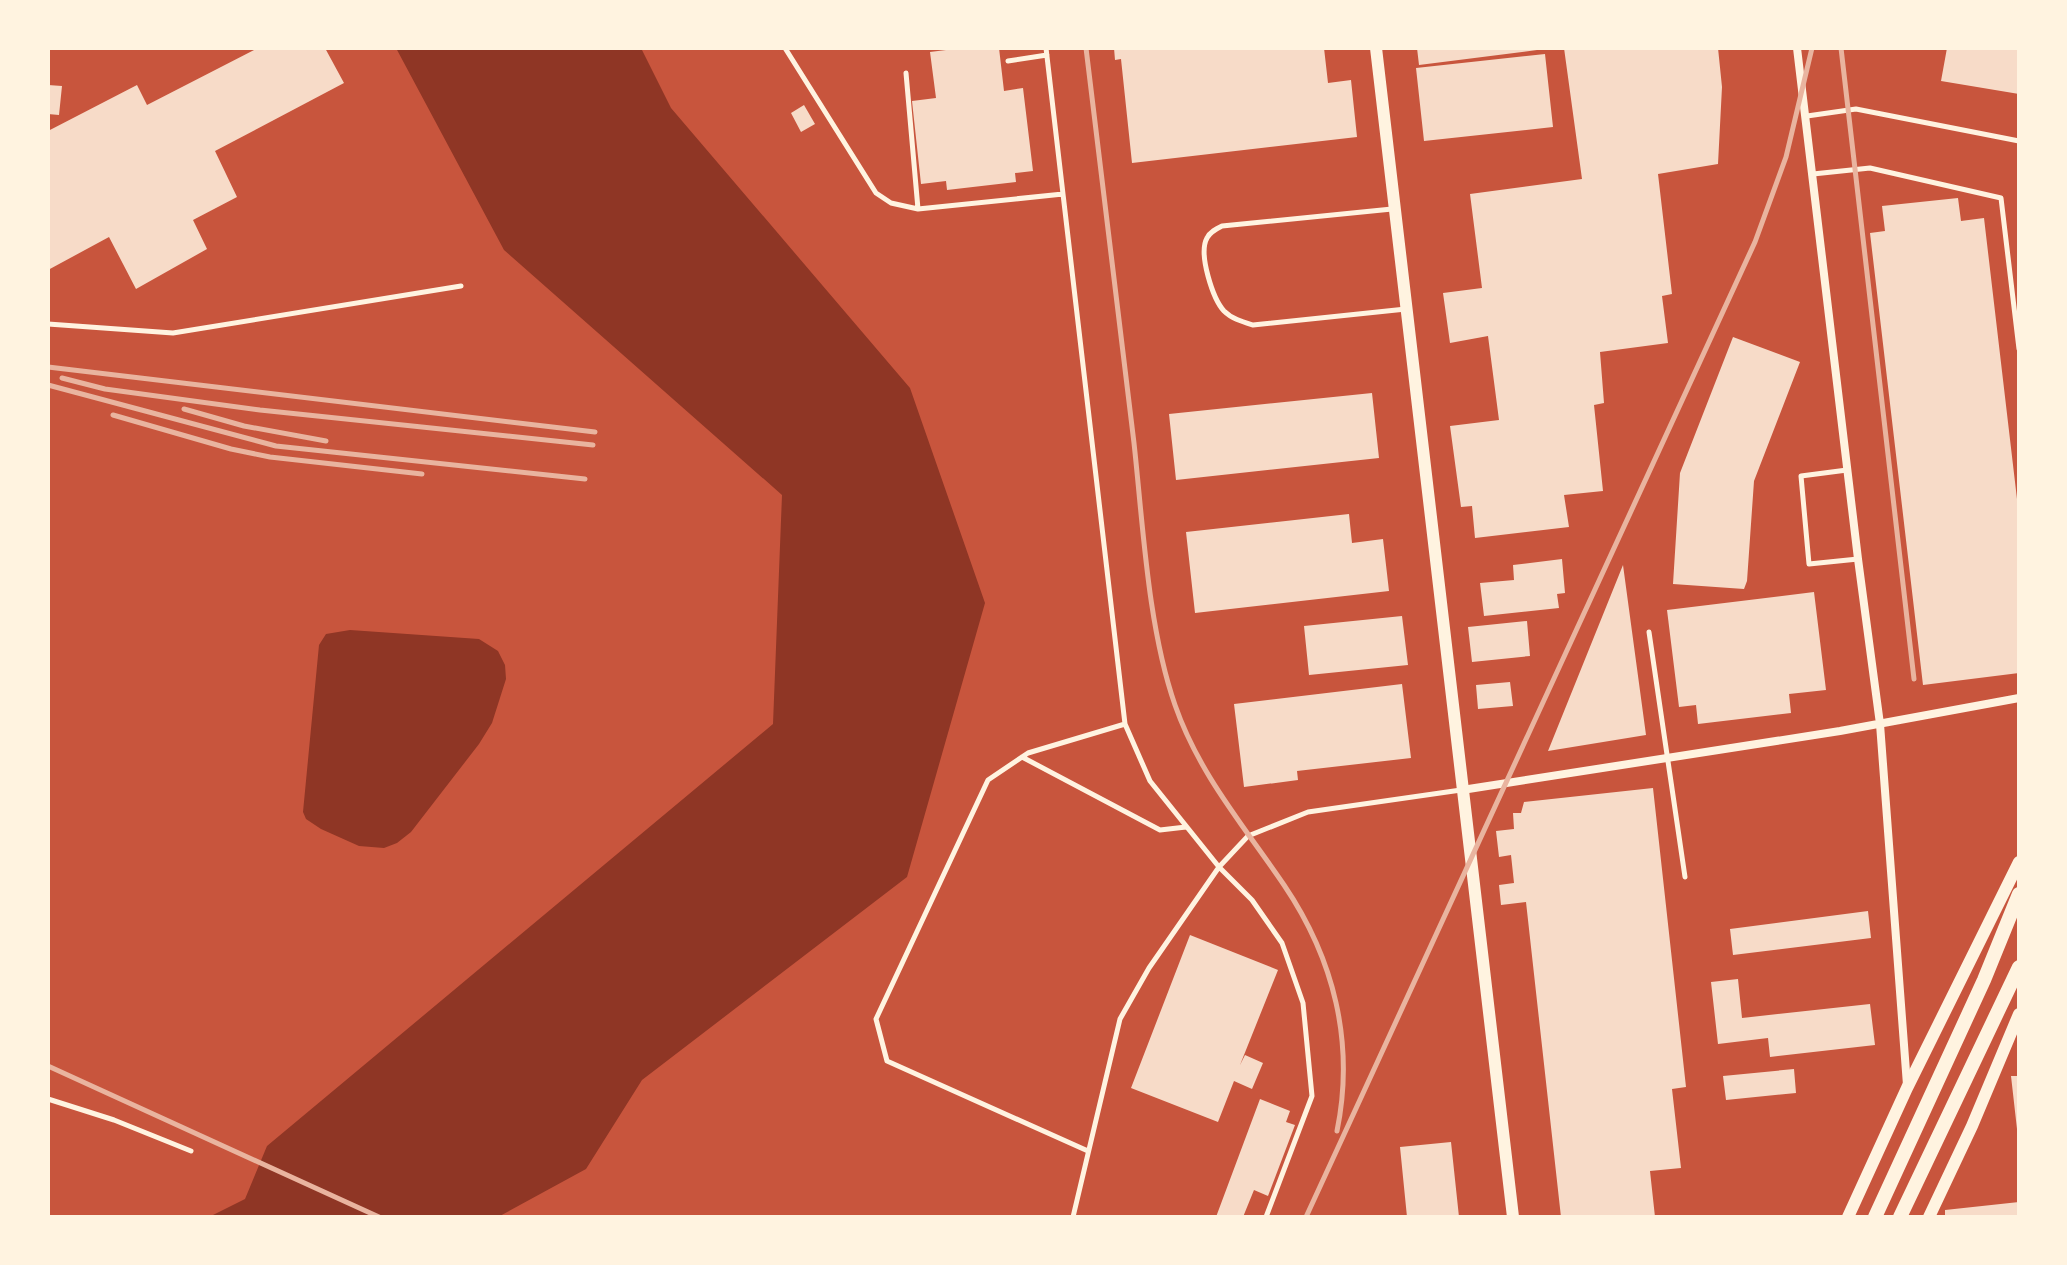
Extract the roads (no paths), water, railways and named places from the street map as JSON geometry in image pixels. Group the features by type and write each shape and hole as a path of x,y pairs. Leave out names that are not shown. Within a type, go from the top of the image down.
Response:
{"main road":[{"path":"1875,1217 1984,980 2019,894"},
{"path":"1900,1217 2019,967"}],"street":[{"path":"1376,48 1513,1217"},
{"path":"1797,48 1880,724 1907,1088"},
{"path":"1462,790 1880,724 2019,698"},
{"path":"1848,1217 1907,1088 2019,862"},
{"path":"1929,1217 1972,1126 2019,1014"}],"lane":[{"path":"785,48 876,193 891,203 918,209 1063,194"},
{"path":"1008,61 1047,52 1125,724 1150,781 1219,867 1252,900 1282,943 1303,1003 1312,1096 1266,1217"},
{"path":"906,73 918,209"},
{"path":"1807,116 1856,109 2019,141"},
{"path":"1813,174 1870,168 2001,198 2019,349"},
{"path":"1395,209 1222,226 1210,233 1204,245 1209,283 1216,300 1226,313 1241,322 1253,325 1407,309"},
{"path":"48,324 173,333 461,286"},
{"path":"1848,470 1801,476 1809,564 1858,559"},
{"path":"1649,632 1685,877"},
{"path":"1088,1151 887,1061 876,1019 988,780 1022,757 1125,724"},
{"path":"1022,757 1160,830 1187,827"},
{"path":"1073,1217 1120,1019 1149,968 1219,867 1248,836 1308,812 1462,790"},
{"path":"48,1099 114,1120 191,1151"}],"railway":[{"path":"1086,48 1158,643 1175,705 1209,777 1284,885 1316,942 1336,1003 1341,1034 1342,1098 1337,1131"},
{"path":"1306,1217 1755,242 1786,157 1812,48"},
{"path":"1841,48 1914,679"},
{"path":"48,367 595,432"},
{"path":"62,378 105,389 260,410 593,445"},
{"path":"48,385 276,446 585,479"},
{"path":"184,409 244,426 326,441"},
{"path":"113,415 270,457 422,474"},
{"path":"48,1066 379,1217"}]}
